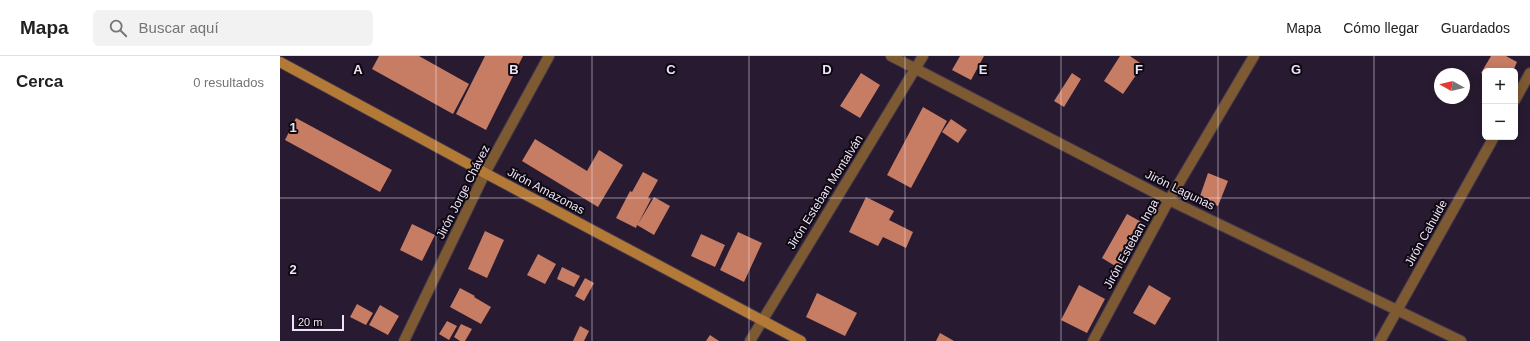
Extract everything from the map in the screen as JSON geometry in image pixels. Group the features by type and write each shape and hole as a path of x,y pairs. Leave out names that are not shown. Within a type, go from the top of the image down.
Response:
{"street":[{"name":"Jirón Jorge Chávez","path":"404,341 485,173 549,56"},
{"name":"Jirón Lagunas","path":"891,56 1169,200 1461,341"},
{"name":"Jirón Esteban Montalván","path":"750,341 923,56"},
{"name":"Jirón Esteban Inga","path":"1093,341 1169,200 1254,56"},
{"name":"Jirón Amazonas","path":"280,62 800,341"},
{"path":"1518,95 1530,73"},
{"name":"Jirón Cahuide","path":"1380,341 1492,140"}],"building":[{"path":"379,56 419,56 469,84 453,114 372,69"},
{"path":"485,56 523,56 486,130 456,114"},
{"path":"960,56 984,56 971,80 952,70"},
{"path":"1120,56 1130,56 1143,65 1123,94 1104,81"},
{"path":"1491,56 1506,56 1517,62 1514,68 1484,68"},
{"path":"861,73 880,85 860,118 840,106"},
{"path":"1072,73 1081,79 1064,107 1054,101"},
{"path":"923,107 947,121 911,188 887,175"},
{"path":"296,118 392,170 380,192 285,140"},
{"path":"951,119 967,130 958,143 942,132"},
{"path":"535,139 587,171 599,150 623,165 598,207 522,161"},
{"path":"643,172 658,180 648,198 651,199 638,224 654,197 670,206 654,235 637,225 636,228 616,218 630,191 632,192"},
{"path":"1208,173 1228,181 1218,206 1199,199"},
{"path":"866,197 894,211 889,220 913,232 906,248 883,237 878,246 849,232"},
{"path":"1127,214 1145,224 1120,269 1102,258"},
{"path":"412,224 435,235 422,261 400,250"},
{"path":"485,231 504,240 487,278 468,269"},
{"path":"738,232 762,243 744,282 720,270"},
{"path":"701,234 725,245 715,267 691,256"},
{"path":"538,254 556,264 545,284 527,275"},
{"path":"562,267 580,276 574,287 557,279"},
{"path":"585,278 594,283 584,301 575,296"},
{"path":"1079,285 1105,299 1087,333 1061,320"},
{"path":"1149,285 1171,298 1155,325 1133,313"},
{"path":"460,288 491,307 481,324 450,307"},
{"path":"817,293 857,313 845,336 806,317"},
{"path":"357,304 373,313 366,325 350,317"},
{"path":"380,305 399,316 388,335 369,325"},
{"path":"447,321 457,326 449,340 439,334"},
{"path":"461,324 472,329 465,341 460,341 454,337"},
{"path":"580,326 589,331 584,341 573,341"},
{"path":"940,333 954,341 936,341"},
{"path":"710,335 719,341 706,341"}]}
